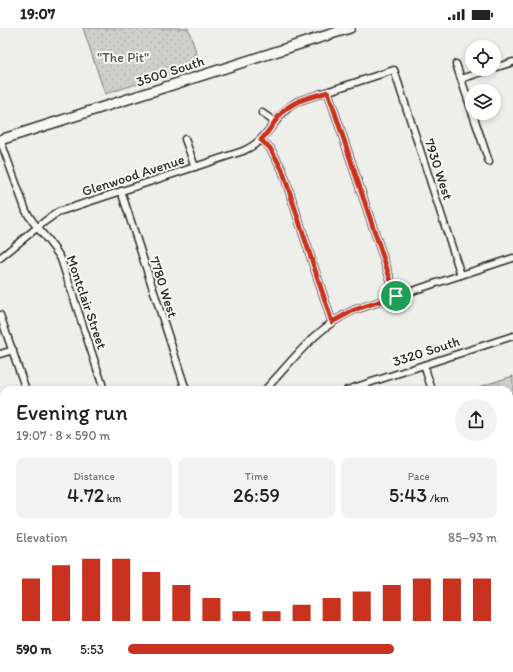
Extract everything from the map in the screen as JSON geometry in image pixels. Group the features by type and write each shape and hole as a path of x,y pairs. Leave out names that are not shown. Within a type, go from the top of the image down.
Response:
{"main road":[{"name":"3500 South","path":"0,140 350,28"}],"street":[{"path":"501,66 513,62"},
{"path":"456,64 489,162"},
{"name":"Glenwood Avenue","path":"0,258 37,227 58,212 243,151 252,147 261,140 268,133 281,114 289,106 298,101 394,70"},
{"name":"7930 West","path":"394,70 461,275"},
{"path":"461,79 470,76"},
{"path":"328,92 396,296"},
{"path":"262,112 275,122"},
{"path":"185,139 195,167"},
{"name":"Montclair Street","path":"0,140 26,211 61,259 103,386"},
{"path":"261,140 270,148 282,169 332,322"},
{"name":"7780 West","path":"120,191 185,386"},
{"path":"270,386 319,331 354,310 513,258"},
{"path":"0,315 25,386"},
{"name":"3320 South","path":"359,386 513,336"},
{"path":"0,354 13,350"},
{"path":"424,365 431,386"}],"green space":[{"name":"\"The Pit\"","path":"83,28 188,28 200,64 105,94"},
{"path":"513,376 513,386 482,386"}],"route":[{"path":"328,92 396,296 354,310 342,315 332,322 282,169 270,148 261,140 268,133 281,114 289,106 298,101 328,92"}]}
